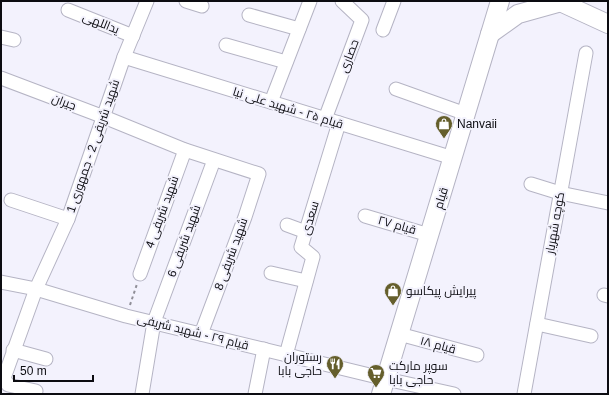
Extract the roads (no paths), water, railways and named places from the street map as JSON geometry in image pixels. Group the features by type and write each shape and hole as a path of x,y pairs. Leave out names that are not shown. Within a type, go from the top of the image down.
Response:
{"main road":[{"name":"قیام","path":"384,386 500,1"},
{"path":"490,34 518,14 560,2 608,24"}],"street":[{"name":"شهید شریفی 2 - جمهوری 1","path":"36,391 8,385 4,378 36,289 68,219 124,57 147,1"},
{"path":"186,1 202,6"},
{"path":"271,102 310,1"},
{"name":"حصاری","path":"325,119 362,20 342,1"},
{"path":"383,30 394,1"},
{"name":"یداللهی","path":"68,10 133,36"},
{"path":"249,15 299,29"},
{"path":"1,37 14,40"},
{"path":"226,44 286,62"},
{"name":"کوچه شهریار","path":"524,394 538,324 586,53"},
{"name":"قیام ۲۵ - شهید علی نیا","path":"124,57 452,158"},
{"name":"جیران","path":"1,78 104,117 185,150 259,174"},
{"path":"396,89 466,114"},
{"name":"سعدی","path":"286,355 313,257 301,247 339,123"},
{"name":"شهید شریفی 4","path":"140,274 185,150"},
{"name":"شهید شریفی 6","path":"142,394 154,322 214,160"},
{"name":"شهید شریفی 8","path":"201,334 259,174"},
{"path":"531,184 560,193 608,203"},
{"path":"11,200 68,219"},
{"name":"قیام ۲۷","path":"365,216 429,235"},
{"path":"287,225 306,232"},
{"path":"271,272 306,281"},
{"name":"قیام ۲۹ - شهید شریفی","path":"1,282 36,289 126,316 264,349 384,386 454,394"},
{"path":"538,324 591,336"},
{"name":"قیام ۱۸","path":"399,334 477,355"},
{"path":"255,394 264,349"},
{"path":"13,350 46,359"}],"place":[{"name":"Nanvaii","path":"444,139"},
{"name":"پیرایش پیکاسو","path":"393,306"},
{"name":"رستوران حاجی بابا","path":"335,379"},
{"name":"سوپر مارکت حاجی بابا","path":"376,388"}]}
